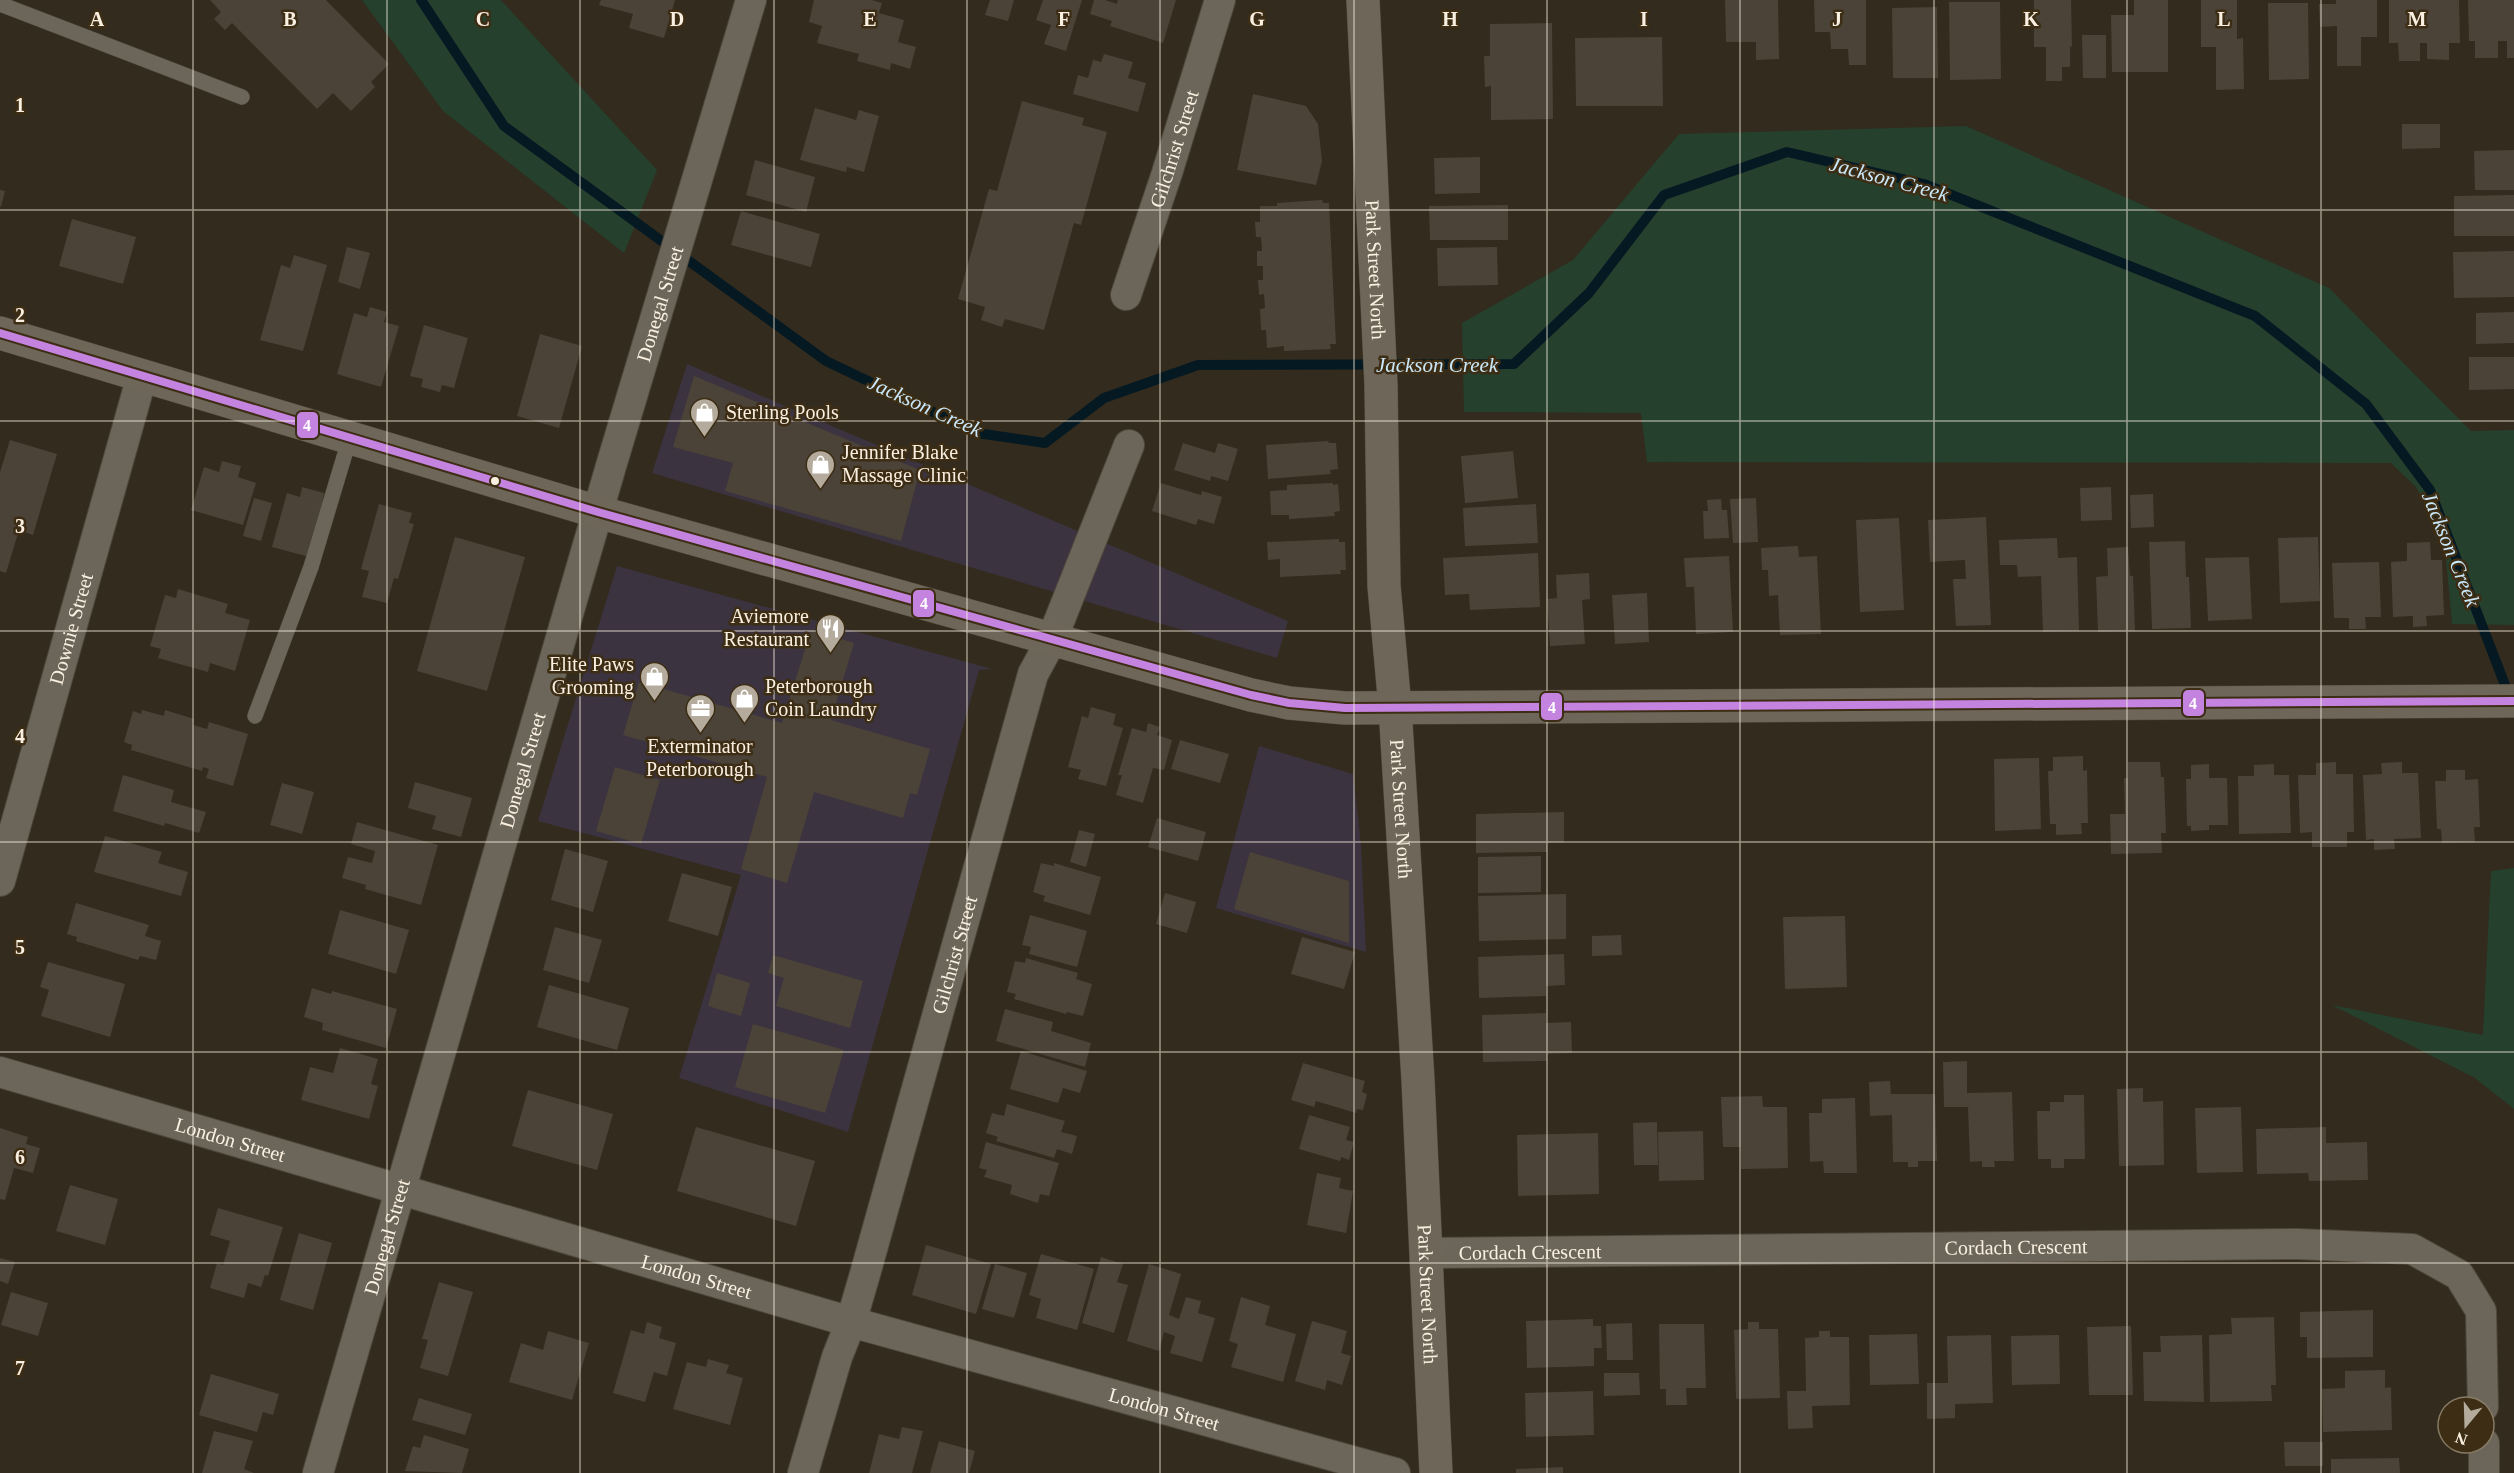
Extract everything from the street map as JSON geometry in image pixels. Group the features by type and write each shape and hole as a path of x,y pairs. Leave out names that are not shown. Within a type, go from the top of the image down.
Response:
{"street":[{"name":"Donegal Street","path":"318,1473 598,512 752,0"},
{"name":"Gilchrist Street","path":"1126,295 1167,173 1220,0"},
{"name":"Park Street North","path":"1363,0 1381,385 1384,586 1395,707 1436,1473"},
{"path":"0,333 598,512 1267,699 1345,708 2514,701"},
{"name":"Downie Street","path":"0,881 142,376"},
{"name":"Gilchrist Street","path":"803,1473 837,1357 851,1322 1033,674 1052,639 1129,445"},
{"name":"London Street","path":"0,1072 851,1322 1395,1473"},
{"name":"Cordach Crescent","path":"1426,1253 2298,1244 2412,1249 2459,1275 2481,1311 2483,1395"},
{"path":"2484,1455 2484,1473"}],"lane":[{"path":"0,4 242,97"},
{"path":"255,716 311,567 350,437"}],"shaded area":[{"path":"687,364 1288,621 1277,658 652,473"},
{"path":"617,566 992,669 979,670 848,1132 679,1078 741,875 538,821"},
{"path":"1259,746 1353,774 1361,844 1366,952 1216,908"}],"green space":[{"path":"362,0 501,0 657,170 624,253 443,111"},
{"path":"1966,126 2329,288 2471,431 2514,430 2514,625 2452,624 2444,537 2416,487 2391,463 1647,462 1641,413 1464,412 1462,323 1573,260 1679,134"},
{"path":"2514,868 2514,1109 2475,1078 2332,1005 2483,1035 2491,871"}],"building":[{"path":"210,0 326,0 389,64 371,82 375,87 351,111 333,93 317,109 232,23 225,30 214,19 221,12"},
{"path":"601,0 675,0 664,38 629,28 633,14 599,5"},
{"path":"814,0 872,0 882,3 879,13 904,20 898,42 916,47 910,69 891,63 890,70 857,61 859,54 817,43 822,26 809,22"},
{"path":"990,0 1014,0 1008,21 985,15"},
{"path":"1043,0 1082,0 1066,51 1044,44 1051,25 1036,20"},
{"path":"1094,0 1105,0 1117,4 1118,0 1176,0 1163,43 1110,26 1112,21 1090,14"},
{"path":"1725,0 1778,0 1779,59 1756,60 1756,42 1726,42"},
{"path":"1814,0 1866,0 1866,65 1849,65 1848,49 1831,49 1830,32 1815,32"},
{"path":"2034,0 2071,0 2070,67 2062,67 2062,81 2046,81 2046,47 2034,47"},
{"path":"2134,0 2168,0 2168,72 2112,72 2111,15 2134,15"},
{"path":"2201,0 2237,0 2237,39 2243,38 2244,89 2216,90 2216,47 2201,47"},
{"path":"2336,0 2377,0 2377,37 2361,37 2361,66 2337,66 2337,26 2320,27 2319,4 2336,4"},
{"path":"2389,0 2459,0 2460,43 2449,43 2449,60 2427,59 2427,43 2420,43 2420,61 2399,61 2398,43 2389,43"},
{"path":"2468,0 2514,0 2514,58 2507,58 2507,41 2498,41 2498,58 2475,58 2475,41 2469,41"},
{"path":"1949,2 2000,2 2001,79 1950,80"},
{"path":"2268,3 2308,3 2309,79 2269,80"},
{"path":"1937,7 1938,78 1893,78 1892,8"},
{"path":"1552,23 1553,119 1491,120 1491,86 1485,87 1484,56 1490,56 1490,24"},
{"path":"2082,35 2106,35 2106,78 2083,78"},
{"path":"1662,37 1663,106 1576,106 1575,38"},
{"path":"1104,54 1133,62 1128,78 1146,83 1138,112 1073,94 1078,75 1088,78 1093,60 1101,62"},
{"path":"1253,94 1306,106 1318,124 1322,161 1316,185 1237,170"},
{"path":"1022,101 1084,118 1082,125 1107,132 1081,225 1074,223 1044,330 1005,319 1002,327 981,320 985,307 958,299 989,189 997,191"},
{"path":"815,108 856,120 859,110 879,116 864,172 847,167 846,172 800,160"},
{"path":"2402,124 2440,124 2440,148 2402,149"},
{"path":"2514,150 2514,190 2475,190 2474,151"},
{"path":"1480,157 1480,193 1435,194 1434,158"},
{"path":"755,160 815,177 806,212 746,195"},
{"path":"0,190 5,191 1,207 0,206"},
{"path":"2514,195 2514,236 2454,236 2454,196"},
{"path":"1322,200 1323,203 1329,203 1336,344 1330,344 1331,349 1284,351 1284,346 1267,348 1266,330 1261,330 1260,309 1265,308 1264,294 1259,295 1258,280 1263,280 1263,266 1257,266 1257,251 1262,251 1261,237 1256,237 1255,222 1260,222 1260,206"},
{"path":"1508,205 1508,240 1430,240 1429,206"},
{"path":"741,211 820,234 811,267 731,245"},
{"path":"72,219 136,237 123,284 59,266"},
{"path":"347,247 370,253 360,289 338,282"},
{"path":"1497,247 1498,285 1438,286 1437,248"},
{"path":"2514,251 2514,297 2454,298 2453,252"},
{"path":"294,255 327,265 303,351 260,340 281,265 290,268"},
{"path":"370,307 387,312 384,322 399,326 381,387 337,374 354,313 367,317"},
{"path":"2514,312 2514,343 2476,344 2476,313"},
{"path":"424,325 468,338 454,388 442,385 440,392 421,387 423,379 410,376"},
{"path":"540,334 582,346 559,428 517,416"},
{"path":"2469,357 2514,357 2514,389 2469,390"},
{"path":"694,376 920,470 901,541 725,491 733,463 673,447"},
{"path":"10,440 57,454 33,535 19,530 6,573 0,571 0,472"},
{"path":"1328,441 1336,443 1338,469 1330,470 1331,474 1268,479 1266,445"},
{"path":"1183,443 1215,453 1218,443 1238,449 1228,481 1211,476 1210,481 1174,470"},
{"path":"1513,451 1518,498 1465,503 1461,456"},
{"path":"222,461 241,466 238,477 256,483 243,525 191,510 204,467 219,472"},
{"path":"1161,483 1201,495 1202,491 1222,497 1214,524 1198,519 1196,525 1152,511"},
{"path":"1333,483 1333,485 1338,484 1340,511 1334,512 1335,516 1289,519 1289,515 1271,515 1270,491 1287,490 1287,485"},
{"path":"302,487 324,493 322,503 327,505 313,558 272,547 287,493 300,497"},
{"path":"2111,487 2112,520 2081,521 2080,488"},
{"path":"2153,494 2154,527 2131,528 2130,495"},
{"path":"254,498 272,503 261,541 243,536"},
{"path":"1756,498 1758,542 1733,543 1730,499"},
{"path":"1721,499 1722,510 1727,510 1729,538 1704,539 1703,511 1708,511 1707,500"},
{"path":"379,504 412,513 409,523 414,524 398,579 394,578 387,603 362,597 369,571 361,569"},
{"path":"1536,504 1538,543 1465,546 1463,508"},
{"path":"1986,517 1991,625 1956,626 1953,579 1966,579 1965,560 1930,562 1928,520"},
{"path":"1899,518 1904,610 1860,612 1856,520"},
{"path":"455,537 525,557 487,691 417,671"},
{"path":"2318,537 2320,601 2280,603 2278,538"},
{"path":"2057,538 2058,558 2077,557 2079,631 2043,632 2041,576 2018,577 2017,565 2000,565 1999,540"},
{"path":"1339,539 1339,542 1345,542 1346,570 1340,570 1341,574 1280,577 1280,559 1268,560 1267,542"},
{"path":"2185,541 2191,628 2152,629 2149,542"},
{"path":"2430,542 2431,560 2442,560 2444,615 2426,616 2427,626 2413,627 2413,616 2393,617 2391,562 2407,561 2407,543"},
{"path":"1798,546 1799,557 1817,556 1821,634 1780,635 1778,595 1769,596 1768,570 1762,570 1761,548"},
{"path":"2128,547 2130,576 2133,576 2135,631 2098,632 2096,577 2108,576 2107,548"},
{"path":"1538,553 1540,607 1470,610 1469,594 1445,595 1443,558"},
{"path":"1729,556 1733,632 1696,634 1694,587 1686,587 1684,558"},
{"path":"2249,557 2252,619 2208,621 2205,558"},
{"path":"2379,562 2381,617 2365,617 2366,629 2349,629 2349,618 2334,618 2332,563"},
{"path":"1589,573 1590,599 1582,600 1585,644 1550,646 1547,599 1557,598 1556,575"},
{"path":"178,589 228,604 225,613 250,620 235,671 210,663 208,672 158,658 161,649 150,646 165,595 176,598"},
{"path":"1647,593 1649,642 1615,644 1612,595"},
{"path":"811,630 854,643 831,720 930,749 917,795 910,793 903,818 814,792 787,883 741,869 767,777 623,735 639,682 782,723"},
{"path":"1091,707 1116,714 1113,725 1123,728 1106,786 1078,779 1081,770 1068,767 1082,716 1088,718"},
{"path":"142,710 164,716 165,710 194,719 193,725 207,729 209,722 248,734 233,786 206,778 209,769 203,767 202,771 131,750 132,745 124,742 133,711 141,714"},
{"path":"1148,723 1160,727 1157,735 1172,740 1164,770 1153,768 1143,803 1116,795 1122,775 1118,775 1132,728 1146,732"},
{"path":"1180,740 1229,754 1220,783 1171,769"},
{"path":"2083,756 2083,771 2087,770 2088,823 2081,823 2082,834 2056,835 2056,824 2050,824 2048,771 2053,771 2053,757"},
{"path":"2039,758 2041,829 1995,831 1994,759"},
{"path":"2128,762 2160,762 2161,777 2164,777 2166,833 2161,833 2162,853 2111,854 2110,814 2125,814 2124,778 2128,778"},
{"path":"2336,762 2336,774 2353,774 2354,832 2347,832 2347,847 2312,847 2312,832 2300,833 2298,775 2316,775 2316,763"},
{"path":"2402,762 2402,773 2418,773 2421,838 2394,839 2395,849 2374,850 2374,839 2366,840 2363,775 2382,774 2381,763"},
{"path":"2209,764 2209,778 2227,778 2228,825 2209,825 2209,830 2191,831 2191,826 2187,826 2186,779 2191,779 2191,765"},
{"path":"2274,764 2274,775 2289,775 2291,833 2239,834 2238,776 2254,776 2254,765"},
{"path":"615,767 660,780 641,844 596,831"},
{"path":"2446,770 2465,770 2465,780 2478,779 2480,827 2474,827 2475,842 2442,843 2441,829 2437,829 2435,781 2446,781"},
{"path":"123,775 174,790 171,802 206,812 199,833 165,823 164,826 113,811"},
{"path":"415,782 472,798 461,837 432,829 436,816 408,808"},
{"path":"282,783 314,792 302,834 270,825"},
{"path":"1564,812 1564,842 1547,843 1547,852 1476,853 1476,814"},
{"path":"1157,818 1206,832 1198,861 1148,847"},
{"path":"357,822 438,845 421,905 365,889 366,885 342,878 348,857 372,863 375,851 351,844"},
{"path":"1079,830 1095,834 1086,867 1070,862"},
{"path":"105,836 162,852 158,863 188,872 181,896 94,872"},
{"path":"565,849 608,861 593,912 551,900"},
{"path":"1250,852 1349,881 1349,943 1234,909"},
{"path":"1541,856 1541,892 1478,893 1478,857"},
{"path":"1041,863 1054,866 1054,863 1101,877 1090,915 1043,901 1045,896 1033,892"},
{"path":"682,873 732,887 718,936 668,921"},
{"path":"1165,893 1196,902 1187,933 1156,924"},
{"path":"1566,894 1566,939 1479,941 1478,896"},
{"path":"76,903 149,925 145,936 161,941 156,960 140,956 138,960 76,941 77,937 67,934"},
{"path":"340,910 409,930 396,974 328,954"},
{"path":"1030,915 1087,931 1077,967 1029,954 1031,947 1022,945"},
{"path":"1845,916 1847,987 1785,989 1783,917"},
{"path":"555,927 602,940 589,983 543,970"},
{"path":"1621,935 1622,955 1592,956 1592,936"},
{"path":"1302,937 1355,952 1344,989 1291,974"},
{"path":"1564,954 1565,985 1546,986 1546,996 1479,998 1478,957"},
{"path":"773,955 863,981 850,1028 776,1006 784,978 768,973"},
{"path":"1026,958 1078,973 1076,979 1092,984 1083,1016 1067,1012 1066,1014 1014,999 1016,994 1007,992 1015,961 1025,963"},
{"path":"48,962 125,984 110,1037 41,1016 49,990 40,987"},
{"path":"717,973 750,983 741,1016 708,1006"},
{"path":"549,985 629,1008 617,1050 537,1027"},
{"path":"312,988 331,994 332,991 397,1009 386,1048 322,1030 323,1023 304,1017"},
{"path":"1005,1009 1053,1022 1051,1031 1091,1043 1085,1067 996,1041"},
{"path":"1546,1013 1546,1023 1571,1022 1572,1053 1547,1054 1547,1061 1483,1062 1482,1015"},
{"path":"753,1024 844,1050 825,1113 735,1087"},
{"path":"340,1048 378,1059 371,1084 378,1086 369,1119 301,1100 310,1067 333,1073"},
{"path":"1021,1051 1087,1071 1080,1093 1063,1088 1058,1103 1010,1089"},
{"path":"1967,1061 1967,1093 2012,1092 2014,1161 1994,1161 1995,1167 1982,1167 1982,1161 1970,1162 1968,1107 1944,1107 1943,1062"},
{"path":"1303,1063 1365,1081 1362,1092 1367,1094 1363,1110 1357,1109 1356,1113 1316,1101 1314,1107 1291,1100"},
{"path":"1890,1081 1891,1094 1935,1094 1937,1161 1918,1161 1918,1167 1908,1167 1908,1162 1893,1162 1892,1115 1870,1116 1869,1082"},
{"path":"2143,1088 2143,1102 2163,1101 2164,1165 2119,1166 2117,1089"},
{"path":"528,1090 613,1114 597,1170 512,1146"},
{"path":"2064,1095 2084,1095 2085,1159 2064,1159 2064,1168 2051,1168 2051,1159 2038,1159 2037,1111 2050,1111 2050,1102 2064,1102"},
{"path":"1762,1096 1763,1107 1787,1107 1788,1168 1741,1169 1741,1147 1723,1147 1721,1097"},
{"path":"1855,1098 1857,1173 1824,1173 1823,1161 1810,1162 1809,1113 1822,1113 1822,1099"},
{"path":"1007,1104 1065,1121 1061,1132 1077,1136 1072,1154 1057,1149 1054,1158 996,1141 998,1137 986,1133 992,1113 1004,1116"},
{"path":"2241,1107 2243,1172 2197,1173 2195,1108"},
{"path":"1309,1115 1350,1127 1346,1140 1354,1142 1349,1160 1341,1157 1340,1161 1299,1149"},
{"path":"1657,1122 1658,1165 1634,1165 1633,1123"},
{"path":"696,1127 815,1161 796,1226 677,1191"},
{"path":"2326,1127 2326,1143 2367,1142 2368,1180 2309,1181 2308,1173 2257,1174 2256,1129"},
{"path":"0,1128 28,1137 26,1144 40,1148 33,1173 14,1168 5,1200 0,1199"},
{"path":"1703,1131 1704,1180 1659,1181 1658,1132"},
{"path":"1598,1133 1599,1194 1518,1196 1517,1135"},
{"path":"986,1142 1059,1163 1049,1196 1040,1194 1038,1203 1010,1194 1012,1185 984,1177 987,1170 979,1168"},
{"path":"1317,1173 1341,1178 1339,1188 1353,1191 1346,1233 1307,1225"},
{"path":"70,1185 118,1199 105,1245 56,1231"},
{"path":"218,1208 283,1227 268,1276 265,1275 261,1287 248,1283 244,1298 210,1288 217,1263 223,1265 230,1241 210,1235"},
{"path":"299,1233 332,1243 313,1310 280,1300"},
{"path":"926,1245 991,1264 976,1314 912,1295"},
{"path":"1041,1254 1094,1269 1077,1330 1036,1318 1041,1299 1029,1295"},
{"path":"1101,1257 1123,1264 1117,1282 1128,1285 1114,1333 1082,1323"},
{"path":"0,1258 15,1262 8,1284 0,1281"},
{"path":"995,1264 1027,1273 1014,1318 982,1309"},
{"path":"1149,1264 1181,1274 1169,1315 1179,1319 1186,1297 1201,1301 1198,1313 1215,1318 1202,1362 1170,1353 1175,1336 1164,1332 1159,1351 1127,1341"},
{"path":"439,1282 473,1292 448,1376 420,1368 428,1340 422,1339"},
{"path":"11,1292 48,1303 38,1336 1,1325"},
{"path":"1241,1297 1270,1306 1265,1325 1296,1334 1283,1382 1231,1367 1238,1344 1229,1341"},
{"path":"2373,1310 2373,1357 2307,1358 2307,1337 2300,1337 2300,1312"},
{"path":"2274,1317 2276,1385 2271,1385 2272,1401 2210,1402 2209,1335 2232,1334 2231,1318"},
{"path":"1593,1319 1593,1326 1601,1326 1602,1348 1594,1348 1594,1366 1527,1368 1526,1321"},
{"path":"1312,1321 1347,1331 1341,1353 1351,1356 1342,1385 1327,1380 1325,1390 1295,1381"},
{"path":"647,1322 662,1327 659,1338 676,1343 667,1376 654,1372 645,1402 613,1393 631,1330 644,1334"},
{"path":"1748,1322 1759,1322 1759,1329 1778,1329 1780,1398 1736,1399 1734,1330 1748,1329"},
{"path":"1632,1323 1633,1360 1607,1360 1606,1324"},
{"path":"1659,1324 1704,1324 1706,1388 1686,1388 1687,1405 1666,1405 1666,1389 1660,1389"},
{"path":"2131,1326 2133,1395 2089,1395 2087,1327"},
{"path":"548,1331 589,1343 572,1400 509,1382 521,1343 543,1350"},
{"path":"1819,1331 1830,1331 1830,1337 1849,1337 1850,1405 1812,1406 1813,1428 1788,1429 1787,1391 1806,1391 1805,1338 1819,1337"},
{"path":"1917,1334 1919,1384 1870,1385 1869,1335"},
{"path":"1991,1335 1993,1403 1955,1404 1955,1418 1927,1419 1927,1383 1948,1383 1947,1336"},
{"path":"2059,1335 2060,1384 2012,1385 2011,1336"},
{"path":"2202,1335 2204,1402 2144,1401 2143,1352 2161,1352 2160,1336"},
{"path":"708,1359 729,1365 726,1373 743,1378 730,1425 673,1409 687,1362 706,1367"},
{"path":"2385,1370 2385,1388 2391,1387 2392,1430 2323,1432 2322,1389 2345,1388 2345,1371"},
{"path":"1604,1373 1639,1373 1640,1395 1604,1396"},
{"path":"211,1374 279,1394 273,1415 263,1412 257,1432 199,1415"},
{"path":"1593,1391 1594,1435 1526,1437 1525,1393"},
{"path":"419,1398 472,1414 465,1435 412,1420"},
{"path":"902,1427 923,1431 912,1473 869,1473 879,1434 899,1439"},
{"path":"214,1431 253,1441 244,1469 254,1473 202,1473"},
{"path":"424,1435 469,1449 462,1473 405,1471 413,1446 420,1448"},
{"path":"939,1441 975,1451 969,1473 930,1473"},
{"path":"2284,1442 2323,1442 2323,1466 2285,1466"},
{"path":"2399,1458 2400,1473 2331,1473 2331,1459"},
{"path":"1563,1467 1563,1473 1516,1473 1516,1469"}],"waterway":[{"name":"Jackson Creek","path":"421,0 504,126 826,361 977,433 1045,443 1104,398 1198,365 1514,364 1589,293 1664,195 1787,152 1924,184 2255,316 2366,404 2430,490 2510,698"}],"transit line":[{"name":"4","path":"0,333 598,512 1251,695 1289,703 1345,708 2514,701"}],"place":[{"name":"Sterling Pools","path":"705,438"},
{"name":"Jennifer Blake Massage Clinic","path":"821,490"},
{"name":"Aviemore Restaurant","path":"830,654"},
{"name":"Elite Paws Grooming","path":"655,702"},
{"name":"Peterborough Coin Laundry","path":"744,724"},
{"name":"Exterminator Peterborough","path":"700,734"}]}
